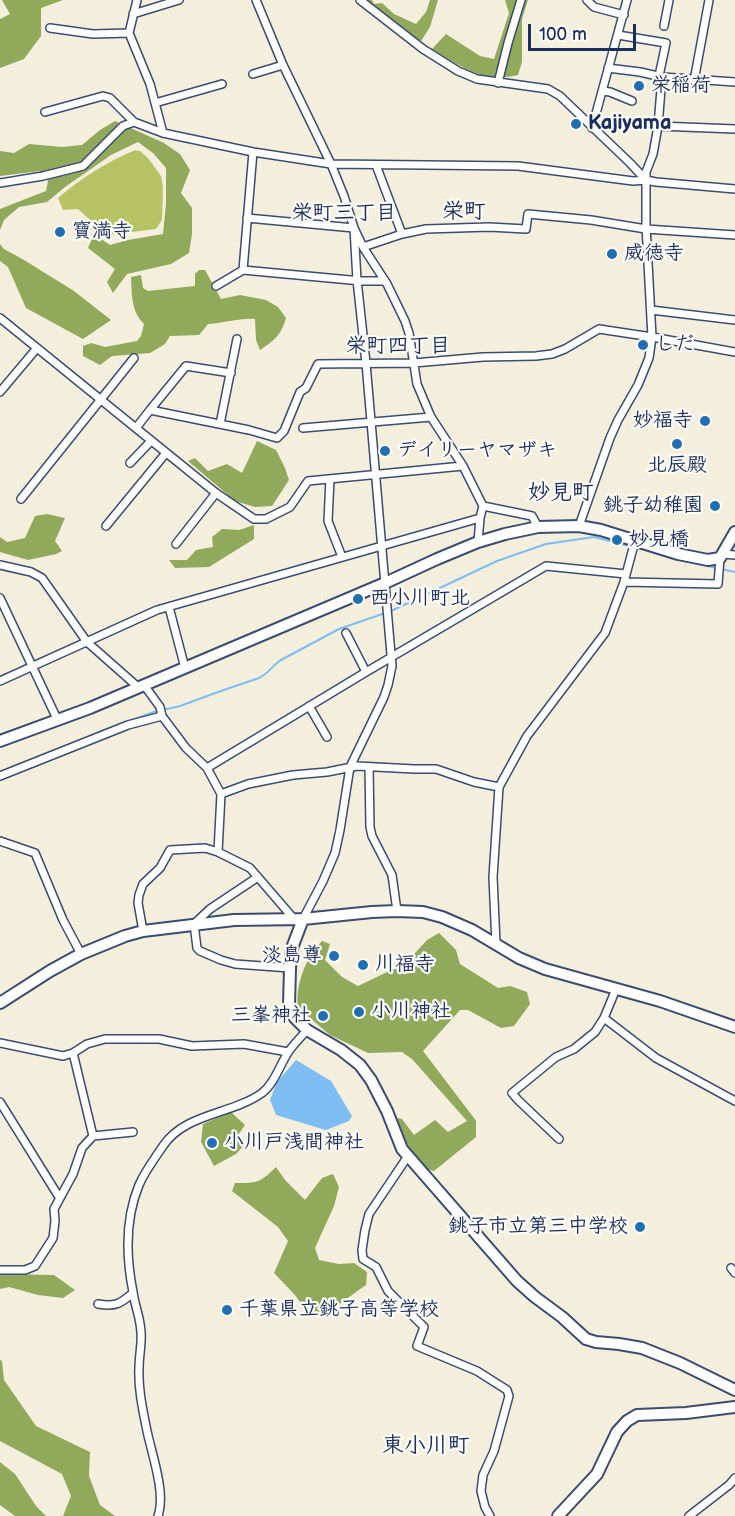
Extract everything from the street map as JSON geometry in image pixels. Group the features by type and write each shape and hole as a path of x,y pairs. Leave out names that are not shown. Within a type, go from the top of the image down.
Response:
{"street":[{"path":"137,0 129,33 150,84 163,133"},
{"path":"134,14 179,0"},
{"path":"256,0 283,65 331,164 354,228 405,321 417,384 431,417 463,466 483,506 478,542"},
{"path":"360,0 423,49 458,71 477,79 548,89 554,92 646,180"},
{"path":"498,83 521,0"},
{"path":"587,0 594,7 624,15"},
{"path":"592,128 627,0"},
{"path":"664,26 669,0"},
{"path":"694,81 709,0"},
{"path":"50,28 93,34 129,33"},
{"path":"579,526 610,438 638,385 649,358 652,337 646,229 646,172 653,154 658,126 660,77 666,43 618,35"},
{"path":"253,74 283,65"},
{"path":"608,68 694,81 735,82"},
{"path":"155,103 222,84"},
{"path":"603,91 632,101"},
{"path":"45,112 103,96 111,98 134,122 163,133 253,152 331,164 518,166 633,181 646,180 735,189"},
{"path":"0,183 44,176 83,166 123,126 134,122"},
{"path":"658,126 735,129"},
{"path":"243,270 253,152"},
{"path":"376,165 402,234"},
{"path":"363,247 426,229 526,228 528,214 591,220 646,229 735,235"},
{"path":"247,218 354,228"},
{"path":"354,228 392,657 384,697 350,767 335,853 323,881 299,919 292,948 289,1005 295,1018 307,1030 341,1050 360,1065 371,1080 387,1111 402,1149 517,1281 535,1297 586,1339 642,1348 680,1363 735,1390"},
{"path":"216,286 243,270 385,282"},
{"path":"651,310 735,320"},
{"path":"0,318 216,493 254,519 266,519 290,507 308,481 463,466"},
{"path":"150,410 277,438 284,430 300,392 306,388 318,364 414,363 483,357 536,356 552,354 565,349 599,329 735,352"},
{"path":"220,424 237,339"},
{"path":"0,392 37,348"},
{"path":"21,499 134,357"},
{"path":"136,428 186,366 231,373"},
{"path":"303,428 431,417"},
{"path":"130,462 151,441"},
{"path":"106,526 166,453"},
{"path":"330,479 328,521 342,557"},
{"path":"176,544 216,493"},
{"path":"483,506 532,516 538,527"},
{"path":"0,681 157,610 480,518"},
{"path":"0,741 58,721 385,584 478,542 515,531 538,527 579,526 601,530 678,554 708,560 735,555"},
{"path":"207,768 546,566 625,578 718,584 722,556 735,532"},
{"path":"496,944 493,877 499,786 527,736 604,633 625,578 635,540"},
{"path":"0,565 31,572 42,578 87,642 141,686 160,707 162,716 186,748 207,768 221,794 218,852"},
{"path":"0,598 58,721"},
{"path":"169,607 185,668"},
{"path":"346,633 366,672"},
{"path":"309,706 327,737"},
{"path":"0,776 128,725 162,716"},
{"path":"221,794 248,784 357,766 436,769 474,782 499,786"},
{"path":"369,767 370,827 372,836 392,875 397,911"},
{"path":"0,841 35,853 63,920 81,954"},
{"path":"143,931 138,903 139,895 143,884 160,868 170,850 205,848 250,868 299,919"},
{"path":"194,924 210,909 258,877"},
{"path":"0,1003 81,954 143,931 234,920 299,919 397,911 423,912 442,917 472,930 519,958 545,969 660,1001 735,1027"},
{"path":"194,924 197,948 200,951 235,964 290,968"},
{"path":"559,1138 512,1093 556,1057 574,1049 595,1032 616,990"},
{"path":"604,1018 656,1058 735,1101"},
{"path":"158,1516 161,1508 160,1492 141,1395 140,1317 133,1293 127,1244 131,1211 140,1182 170,1137 187,1124 245,1102 265,1090 288,1052 307,1030"},
{"path":"0,1043 63,1056 97,1040 114,1038 159,1039 192,1046 244,1044 288,1052"},
{"path":"73,1053 93,1136"},
{"path":"0,1102 59,1197"},
{"path":"0,1270 25,1270 35,1266 52,1238 55,1221 54,1209 59,1197 73,1174 82,1148 93,1136 133,1132"},
{"path":"408,1156 369,1214 365,1230 363,1259 376,1268 388,1291 424,1327 417,1346 477,1371 507,1390 509,1396 500,1431 483,1475 482,1491 485,1507 490,1516"},
{"path":"98,1304 111,1306 133,1293"},
{"path":"558,1516 597,1474 617,1432 627,1421 637,1415 686,1413 735,1407"},
{"path":"688,1516 735,1478"}],"green space":[{"path":"2,0 63,0 41,8 41,36 24,59 0,68 0,19 10,14"},
{"path":"365,0 372,0 374,4 382,3 394,14 416,24 426,12 430,0 438,0 430,27 421,41 412,37"},
{"path":"505,0 528,0 522,19 522,62 518,75 493,77 472,72 432,49 446,34 480,56 494,59 509,13"},
{"path":"115,121 164,143 180,154 190,170 181,193 192,208 192,234 189,253 171,264 127,274 113,293 107,282 115,269 88,248 94,234 110,245 163,234 166,168 153,153 138,142 111,155 47,202 19,207 4,220 0,230 0,209 46,191 48,181 40,171 0,176 0,151 14,153 29,144 62,147 82,145"},
{"path":"135,150 148,158 161,176 162,220 156,229 107,235 78,209 63,210 58,198 95,171"},
{"path":"0,244 4,249 74,291 111,320 83,339 26,308 8,267 0,261"},
{"path":"199,270 205,270 221,299 240,295 266,300 278,307 286,318 277,337 260,350 256,340 255,319 243,319 208,324 199,335 170,336 165,344 150,353 112,356 100,365 83,356 83,346 91,343 105,347 137,341 141,336 144,324 134,308 131,277 141,275 143,288 148,291 195,286 195,274"},
{"path":"257,441 276,450 289,480 272,506 255,507 235,501 188,461 195,458 208,471 227,464 242,473"},
{"path":"47,514 65,518 55,541 62,551 28,560 0,552 0,537 7,542 25,538 35,516"},
{"path":"254,525 254,539 209,567 175,568 169,560 187,560 196,550 213,547 212,537 222,529 239,530"},
{"path":"439,933 456,950 460,964 498,988 510,986 527,992 530,1004 514,1026 501,1028 468,1010 460,1010 423,1051 476,1121 476,1137 434,1171 421,1168 397,1123 398,1118 402,1119 414,1135 435,1120 448,1132 467,1121 412,1059 402,1052 368,1053 330,1035 298,1008 298,990 307,963 322,941 330,944 325,960 342,977 358,986 406,963 427,940"},
{"path":"231,1112 245,1125 238,1135 246,1143 236,1154 214,1166 201,1142 203,1124"},
{"path":"276,1167 285,1180 305,1200 322,1178 333,1174 339,1187 334,1206 315,1248 319,1260 339,1264 354,1263 367,1272 366,1285 328,1312 307,1312 295,1295 274,1273 288,1241 278,1227 232,1191 235,1183 258,1181"},
{"path":"0,1274 54,1275 75,1290 63,1298 38,1295 9,1287 0,1289"},
{"path":"0,1360 4,1380 36,1426 90,1452 89,1476 100,1505 115,1516 63,1516 71,1496 62,1474 0,1441"},
{"path":"0,1462 15,1474 36,1506 46,1516 15,1516 0,1505"}],"water":[{"path":"296,1060 331,1081 352,1116 349,1121 326,1130 276,1115 270,1100 277,1082"}],"waterway":[{"path":"69,745 154,712 180,706 259,678 281,660 339,629 391,611 497,561 546,544 594,537 665,555"},
{"path":"685,561 735,572"}],"place":[{"name":"栄稲荷","path":"639,86"},
{"name":"Kajiyama","path":"576,124"},
{"name":"寶満寺","path":"60,232"},
{"name":"威徳寺","path":"612,254"},
{"name":"しだ","path":"643,345"},
{"name":"妙福寺","path":"705,421"},
{"name":"北辰殿","path":"677,444"},
{"name":"デイリーヤマザキ","path":"385,451"},
{"name":"銚子幼稚園","path":"715,506"},
{"name":"妙見橋","path":"617,540"},
{"name":"西小川町北","path":"358,599"},
{"name":"淡島尊","path":"334,956"},
{"name":"川福寺","path":"363,965"},
{"name":"小川神社","path":"359,1012"},
{"name":"三峯神社","path":"323,1016"},
{"name":"小川戸浅間神社","path":"212,1143"},
{"name":"銚子市立第三中学校","path":"640,1227"},
{"name":"千葉県立銚子高等学校","path":"227,1310"}],"district":[{"name":"栄町","path":"464,212"},
{"name":"栄町三丁目","path":"344,214"},
{"name":"栄町四丁目","path":"398,347"},
{"name":"妙見町","path":"561,493"},
{"name":"東小川町","path":"426,1446"}]}
